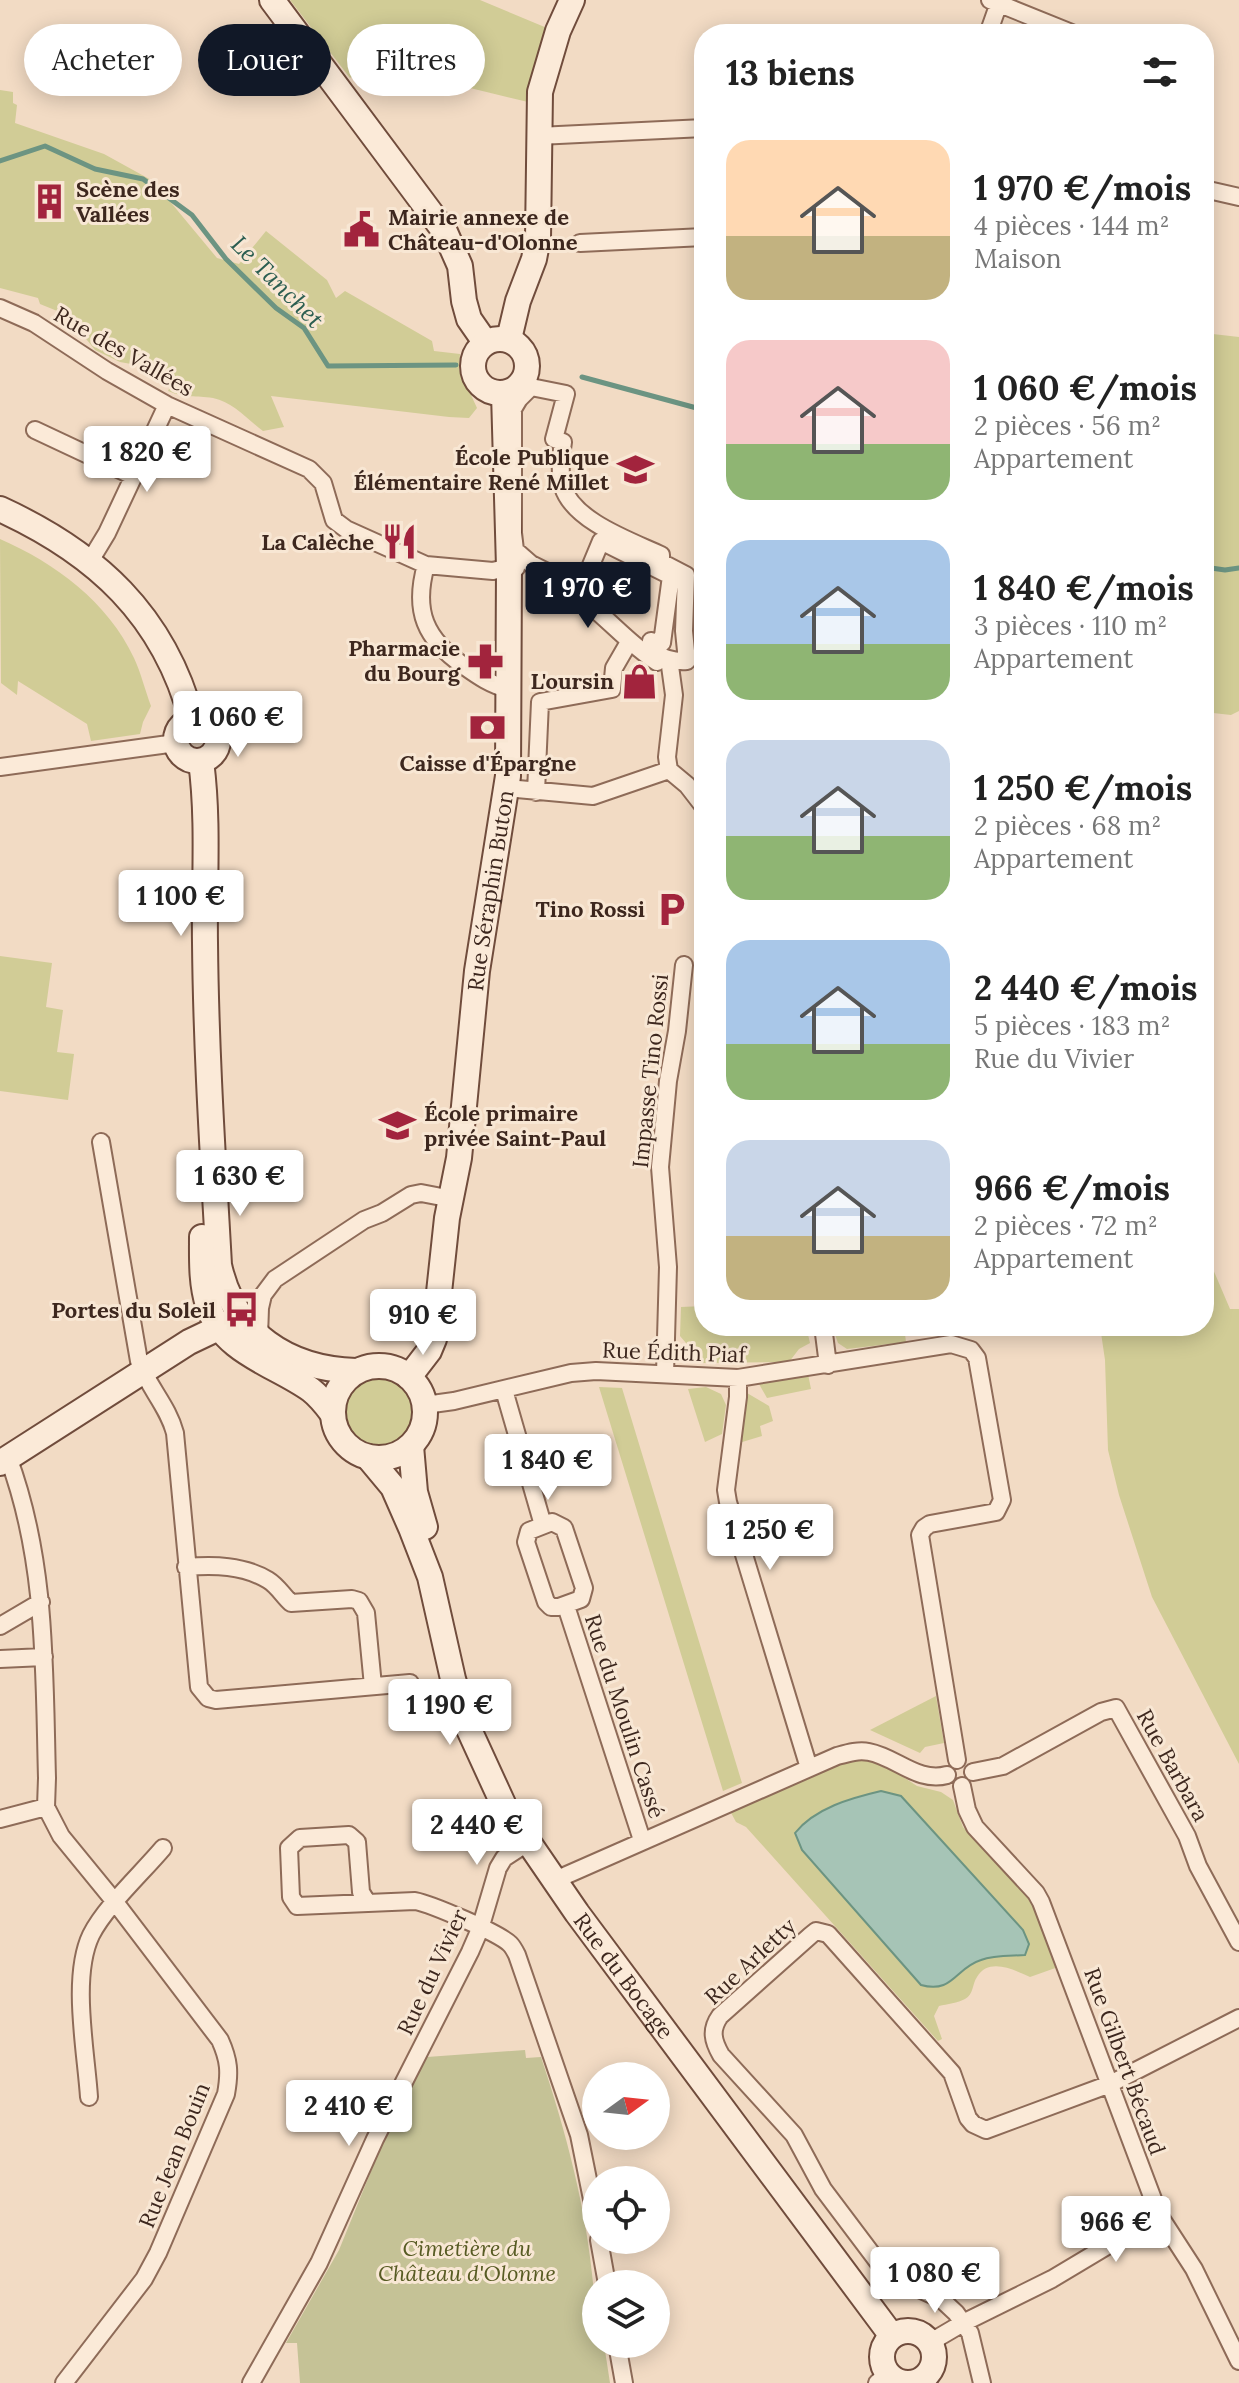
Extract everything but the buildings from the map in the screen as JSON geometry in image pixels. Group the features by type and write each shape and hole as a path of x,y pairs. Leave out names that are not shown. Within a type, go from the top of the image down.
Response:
{"main road":[{"path":"272,0 445,232 460,266 469,319 497,341 523,351 527,368 520,385 504,393 486,389 474,375 474,357 497,341 528,278 538,238 540,92 572,0"},
{"name":"Rue Séraphin Buton","path":"409,1377 429,1351 434,1339 464,1111 477,971 507,788 509,567 504,393"},
{"path":"0,509 54,536 90,561 123,593 150,626 177,676 192,720"},
{"path":"192,720 205,721 218,737 216,749 201,761 182,755 176,743 178,731 192,720"},
{"path":"201,761 205,806 209,1110 202,1268 208,1305 230,1322 313,1365 356,1371"},
{"path":"4,1460 142,1370 230,1322"},
{"path":"230,1322 227,1337 251,1356 310,1389 332,1413 337,1433 358,1454 391,1457 411,1446 423,1427 425,1405 422,1394 409,1377 397,1369 370,1366 356,1371 339,1389 332,1413"},
{"name":"Rue du Bocage","path":"411,1446 415,1492 429,1546 430,1577"},
{"name":"Rue du Bocage","path":"368,1457 393,1487 430,1577 466,1723 505,1808 553,1881 892,2336"},
{"path":"908,2331 924,2336 929,2343 934,2358 925,2380 909,2383 882,2378 883,2350 892,2336 908,2331"}],"street":[{"path":"991,24 997,1 1051,24"},
{"path":"538,136 694,128"},
{"path":"1214,191 1239,197"},
{"path":"580,243 694,237"},
{"name":"Rue des Vallées","path":"0,308 34,323 84,358 167,405 309,469 323,483 338,525 426,565 493,571 509,567 535,572 589,602 629,642 658,662 670,666"},
{"path":"531,387 566,394 554,439 563,442 563,487 574,506 607,530 661,555 661,562 686,575 684,631 687,661 668,659 655,654 650,648 651,641 662,643 671,576 601,541 581,589 531,564 515,550 513,409 531,387"},
{"path":"90,561 107,533 167,405"},
{"path":"35,430 133,476"},
{"path":"426,565 420,605 429,634 449,656 495,686 508,689"},
{"path":"536,792 540,702 612,689 614,668 629,642"},
{"path":"694,663 670,666 674,695 667,757 669,770 694,794"},
{"path":"0,767 176,743"},
{"path":"507,788 593,796 669,770"},
{"name":"Impasse Tino Rossi","path":"665,1374 668,1267 660,1167 684,965"},
{"path":"101,1142 142,1370 171,1418 175,1433 197,1679 208,1698 410,1683"},
{"path":"259,1337 263,1295 275,1279 401,1199 421,1193 452,1199"},
{"path":"824,1336 828,1365"},
{"name":"Rue Édith Piaf","path":"425,1405 571,1373 596,1371 738,1378 951,1344 971,1350 977,1358 1002,1500 996,1512 989,1515 924,1528 920,1535 957,1760"},
{"path":"738,1378 726,1490 728,1502 809,1768"},
{"path":"504,1390 543,1525"},
{"path":"0,1819 46,1807 47,1778 41,1602 30,1533 4,1460"},
{"name":"Rue du Moulin Cassé","path":"552,1522 564,1528 584,1588 581,1599 566,1606 551,1607 546,1602 526,1542 529,1531 543,1525 552,1522"},
{"path":"186,1567 219,1566 250,1572 269,1580 291,1603 359,1601 366,1613 373,1686"},
{"path":"0,1626 41,1602"},
{"name":"Rue du Moulin Cassé","path":"566,1606 642,1840"},
{"path":"0,1659 44,1657"},
{"name":"Rue Barbara","path":"973,1772 1003,1766 1101,1712 1116,1708 1187,1836 1198,1866 1239,1942"},
{"path":"553,1881 837,1756 866,1751 926,1776 947,1775"},
{"path":"957,1760 966,1761 973,1772 969,1783 962,1786 954,1785 947,1775 948,1767 957,1760"},
{"name":"Rue Gilbert Bécaud","path":"962,1786 967,1810 975,1827 1041,1902 1159,2215 1194,2269 1239,2361"},
{"name":"Rue Jean Bouin","path":"46,1807 61,1836 220,2040 229,2060 230,2074 226,2094 158,2253 130,2300 64,2383"},
{"path":"367,1902 361,1892 357,1842 349,1835 300,1838 289,1848 291,1897 297,1906 428,1903 511,1945 579,2135 585,2166"},
{"name":"Rue du Vivier","path":"251,2383 319,2263 375,2139 480,1929 498,1868 504,1858 527,1843"},
{"path":"89,2097 82,1979 91,1935 115,1902 163,1848"},
{"name":"Rue Arletty","path":"963,2323 941,2299 899,2280 881,2266 823,2189 794,2135 721,2055 713,2039 716,2022 811,1935 822,1932 832,1938 952,2073 973,2124 986,2130 994,2129 1110,2084"},
{"path":"1110,2084 1239,2018"},
{"path":"929,2343 1052,2279 1159,2215"},
{"path":"963,2323 975,2348 982,2383"},
{"path":"620,2358 624,2383"}],"shaded area":[{"path":"290,0 480,0 547,28 528,102 485,92 485,24 347,24 347,74 331,53 331,24 308,24"},
{"path":"0,90 13,92 13,103 17,105 15,123 104,154 153,181 217,258 239,264 266,231 327,280 336,298 345,291 432,341 434,351 460,354 459,369 477,408 469,418 449,417 271,396 284,427 263,431 220,400 168,391 172,383 159,379 159,369 120,362 95,350 67,315 40,304 38,298 0,288"},
{"path":"1214,334 1239,337 1239,711 1231,715 1214,713"},
{"path":"0,539 60,572 110,619 134,658 151,706 140,734 91,741 87,724 18,681 17,695 1,683"},
{"path":"0,956 52,963 46,1007 63,1010 57,1052 74,1054 68,1100 0,1091"},
{"path":"1214,1271 1230,1309 1239,1309 1239,1764 1152,1597 1108,1450 1101,1336 1214,1336"},
{"path":"694,1306 694,1336 808,1336 810,1343 799,1349 789,1362 703,1363 680,1336 681,1307"},
{"path":"836,1336 905,1336 906,1342 847,1349 838,1343"},
{"path":"378,1374 392,1377 405,1385 413,1398 416,1412 413,1426 405,1439 392,1447 378,1450 364,1447 351,1439 343,1426 340,1412 343,1398 351,1385 364,1377"},
{"path":"808,1374 811,1389 767,1398 759,1384"},
{"path":"599,1387 622,1388 742,1783 723,1791"},
{"path":"706,1387 721,1394 726,1405 722,1434 705,1442 688,1389"},
{"path":"747,1393 769,1406 773,1421 760,1426 762,1436 739,1443"},
{"path":"936,1696 944,1743 925,1747 920,1753 870,1730"},
{"path":"854,1757 879,1761 917,1786 941,1792 953,1800 963,1827 1037,1905 1061,1966 1030,1977 995,1966 982,1971 968,1997 939,2006 934,2016 942,2039 938,2041 746,1827 736,1822 729,1809"},
{"path":"881,1791 901,1796 1023,1930 1029,1944 1025,1955 986,1958 940,1986 921,1985 802,1850 795,1833 803,1824 846,1801"}],"green space":[{"name":"Cimetière du Château d'Olonne","path":"525,2050 526,2058 541,2057 563,2127 580,2198 582,2254 590,2254 592,2270 582,2270 582,2358 606,2358 610,2383 300,2383 297,2343 286,2343 339,2250 387,2132 427,2057"}],"waterway":[{"name":"Le Tanchet","path":"0,161 45,146 95,169 143,179 192,215 226,259 276,308 304,328 328,366 456,365"},
{"name":"Le Tanchet","path":"582,377 694,407"},
{"name":"Le Tanchet","path":"1214,568 1239,568"}],"place":[{"name":"Scène des Vallées","path":"50,202"},
{"name":"Mairie annexe de Château-d'Olonne","path":"362,230"},
{"name":"École Publique Élémentaire René Millet","path":"635,470"},
{"name":"La Calèche","path":"400,542"},
{"name":"Pharmacie du Bourg","path":"486,661"},
{"name":"L'oursin","path":"640,681"},
{"name":"Caisse d'Épargne","path":"488,727"},
{"name":"Tino Rossi","path":"671,909"},
{"name":"École primaire privée Saint-Paul","path":"398,1126"},
{"name":"Portes du Soleil","path":"242,1310"}]}
